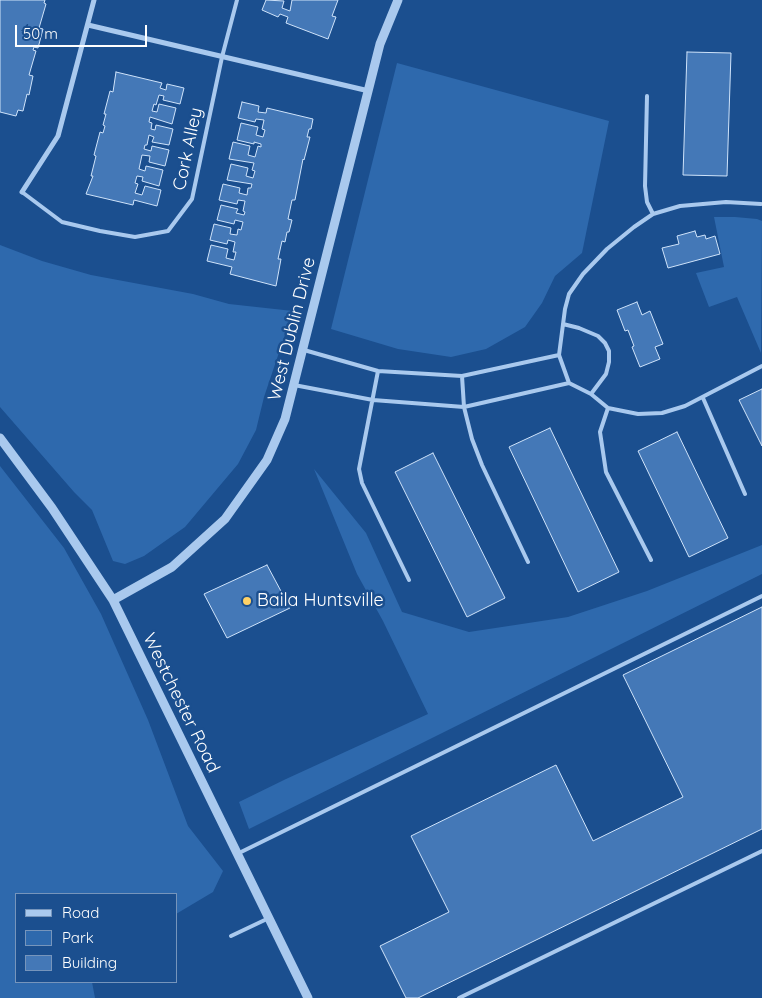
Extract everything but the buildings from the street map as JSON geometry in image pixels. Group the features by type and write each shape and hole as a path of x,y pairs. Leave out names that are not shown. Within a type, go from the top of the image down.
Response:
{"street":[{"path":"22,192 58,136 94,0"},
{"name":"West Dublin Drive","path":"113,600 172,567 225,519 267,460 285,419 380,44 398,0"},
{"path":"88,25 368,91"},
{"name":"Westchester Road","path":"0,438 52,508 113,600 308,998"}],"lane":[{"name":"Cork Alley","path":"22,192 62,222 135,237 168,231 192,199 222,57 237,0"},
{"path":"648,96 644,186 647,202 653,214"},
{"path":"569,383 558,355 569,294 583,274 608,249 653,214 680,206 726,202 762,203"},
{"path":"563,324 598,336 605,343 609,351 606,374 591,394"},
{"path":"304,350 378,371 462,376 558,355"},
{"path":"294,385 373,400 464,407 569,383 591,394 608,408 638,414 662,412 685,406 762,366"},
{"path":"378,371 359,469 360,476 409,580"},
{"path":"462,376 464,407 472,439 482,465 528,562"},
{"path":"703,398 745,494"},
{"path":"608,408 600,432 606,472 651,560"},
{"path":"238,854 762,596"},
{"path":"459,998 762,850"},
{"path":"231,936 269,918"}],"green space":[{"path":"397,63 609,121 582,253 555,276 542,303 525,327 486,349 451,357 398,349 331,329"},
{"path":"714,217 735,217 762,221 761,353 737,297 709,307 696,273 724,267"},
{"path":"0,245 42,261 91,275 193,294 229,304 293,311 264,397 256,430 238,464 185,527 144,556 125,564 113,561 92,510 0,407"},
{"path":"0,466 64,548 101,614 148,720 188,826 223,871 213,892 178,913 178,893 15,893 15,983 92,983 95,998 0,998"},
{"path":"314,469 366,533 402,612 469,632 568,617 647,591 762,545 762,574 249,829 239,802 428,714 383,621 357,574"}],"place":[{"name":"Baila Huntsville","path":"247,601"}]}
